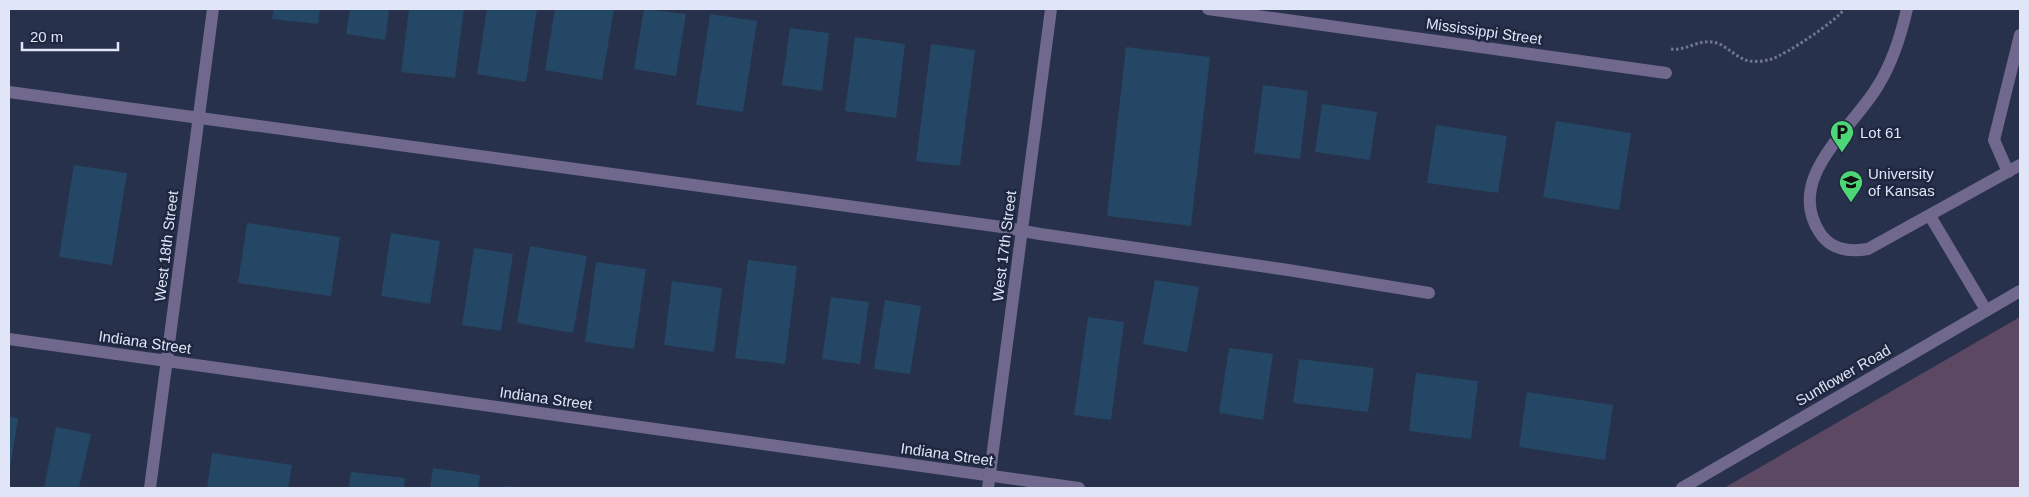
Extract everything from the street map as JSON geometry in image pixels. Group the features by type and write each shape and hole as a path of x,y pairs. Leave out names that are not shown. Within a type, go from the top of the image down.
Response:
{"street":[{"name":"West 18th Street","path":"150,488 213,9"},
{"name":"West 17th Street","path":"989,482 1051,9"},
{"name":"Mississippi Street","path":"1208,9 1666,73"},
{"path":"1907,9 1892,60 1878,86 1829,148 1818,168 1811,193 1812,214 1816,227 1823,238 1830,244 1842,249 1855,251 1868,249 2020,165"},
{"path":"2008,172 1994,140 2020,35"},
{"path":"9,92 1022,230 1428,293"},
{"path":"1930,216 1986,310"},
{"name":"Sunflower Road","path":"1682,488 2020,290"},
{"name":"Indiana Street","path":"9,339 989,482 1078,488"}],"path":[{"path":"1664,48 1686,48 1709,41 1719,43 1748,61 1770,60 1835,20 1844,9"}],"shaded area":[{"path":"2020,317 2020,488 1724,488"}],"building":[{"path":"274,9 320,9 318,24 272,19"},
{"path":"350,9 389,9 385,40 346,34"},
{"path":"409,9 464,9 455,78 401,72"},
{"path":"487,9 537,9 526,82 477,74"},
{"path":"555,9 614,9 602,80 545,70"},
{"path":"644,9 686,14 676,76 634,69"},
{"path":"710,14 757,21 743,112 696,105"},
{"path":"790,28 829,33 822,91 782,85"},
{"path":"855,37 905,44 896,118 845,111"},
{"path":"931,44 975,50 960,166 916,161"},
{"path":"1126,47 1210,57 1191,226 1107,216"},
{"path":"1263,85 1308,91 1300,159 1254,153"},
{"path":"1322,104 1377,112 1370,160 1315,152"},
{"path":"1556,121 1631,133 1619,210 1543,197"},
{"path":"1436,125 1507,136 1498,193 1427,183"},
{"path":"74,165 127,173 112,265 59,257"},
{"path":"247,223 340,237 331,296 238,283"},
{"path":"391,233 440,241 430,304 381,296"},
{"path":"530,246 587,256 573,333 517,323"},
{"path":"474,248 513,254 501,331 462,325"},
{"path":"748,260 797,266 785,364 735,358"},
{"path":"596,262 646,269 634,349 585,342"},
{"path":"1155,280 1199,287 1187,352 1143,344"},
{"path":"672,281 722,288 714,352 664,345"},
{"path":"831,297 869,302 860,364 822,359"},
{"path":"885,300 921,306 910,374 874,369"},
{"path":"1088,317 1124,322 1111,420 1074,415"},
{"path":"1229,348 1273,354 1263,420 1219,413"},
{"path":"1299,359 1374,368 1368,412 1293,403"},
{"path":"1416,373 1478,381 1471,439 1409,431"},
{"path":"1527,392 1613,405 1605,460 1519,447"},
{"path":"9,417 18,418 10,469 9,469"},
{"path":"56,427 91,434 79,488 44,488"},
{"path":"212,453 292,465 288,488 207,488"},
{"path":"433,468 480,475 478,488 430,488"},
{"path":"351,472 405,478 404,488 349,488"},
{"path":"505,486 517,487 517,488 504,488"}],"place":[{"name":"Lot 61","path":"1842,153"},
{"name":"University of Kansas","path":"1851,203"}]}
